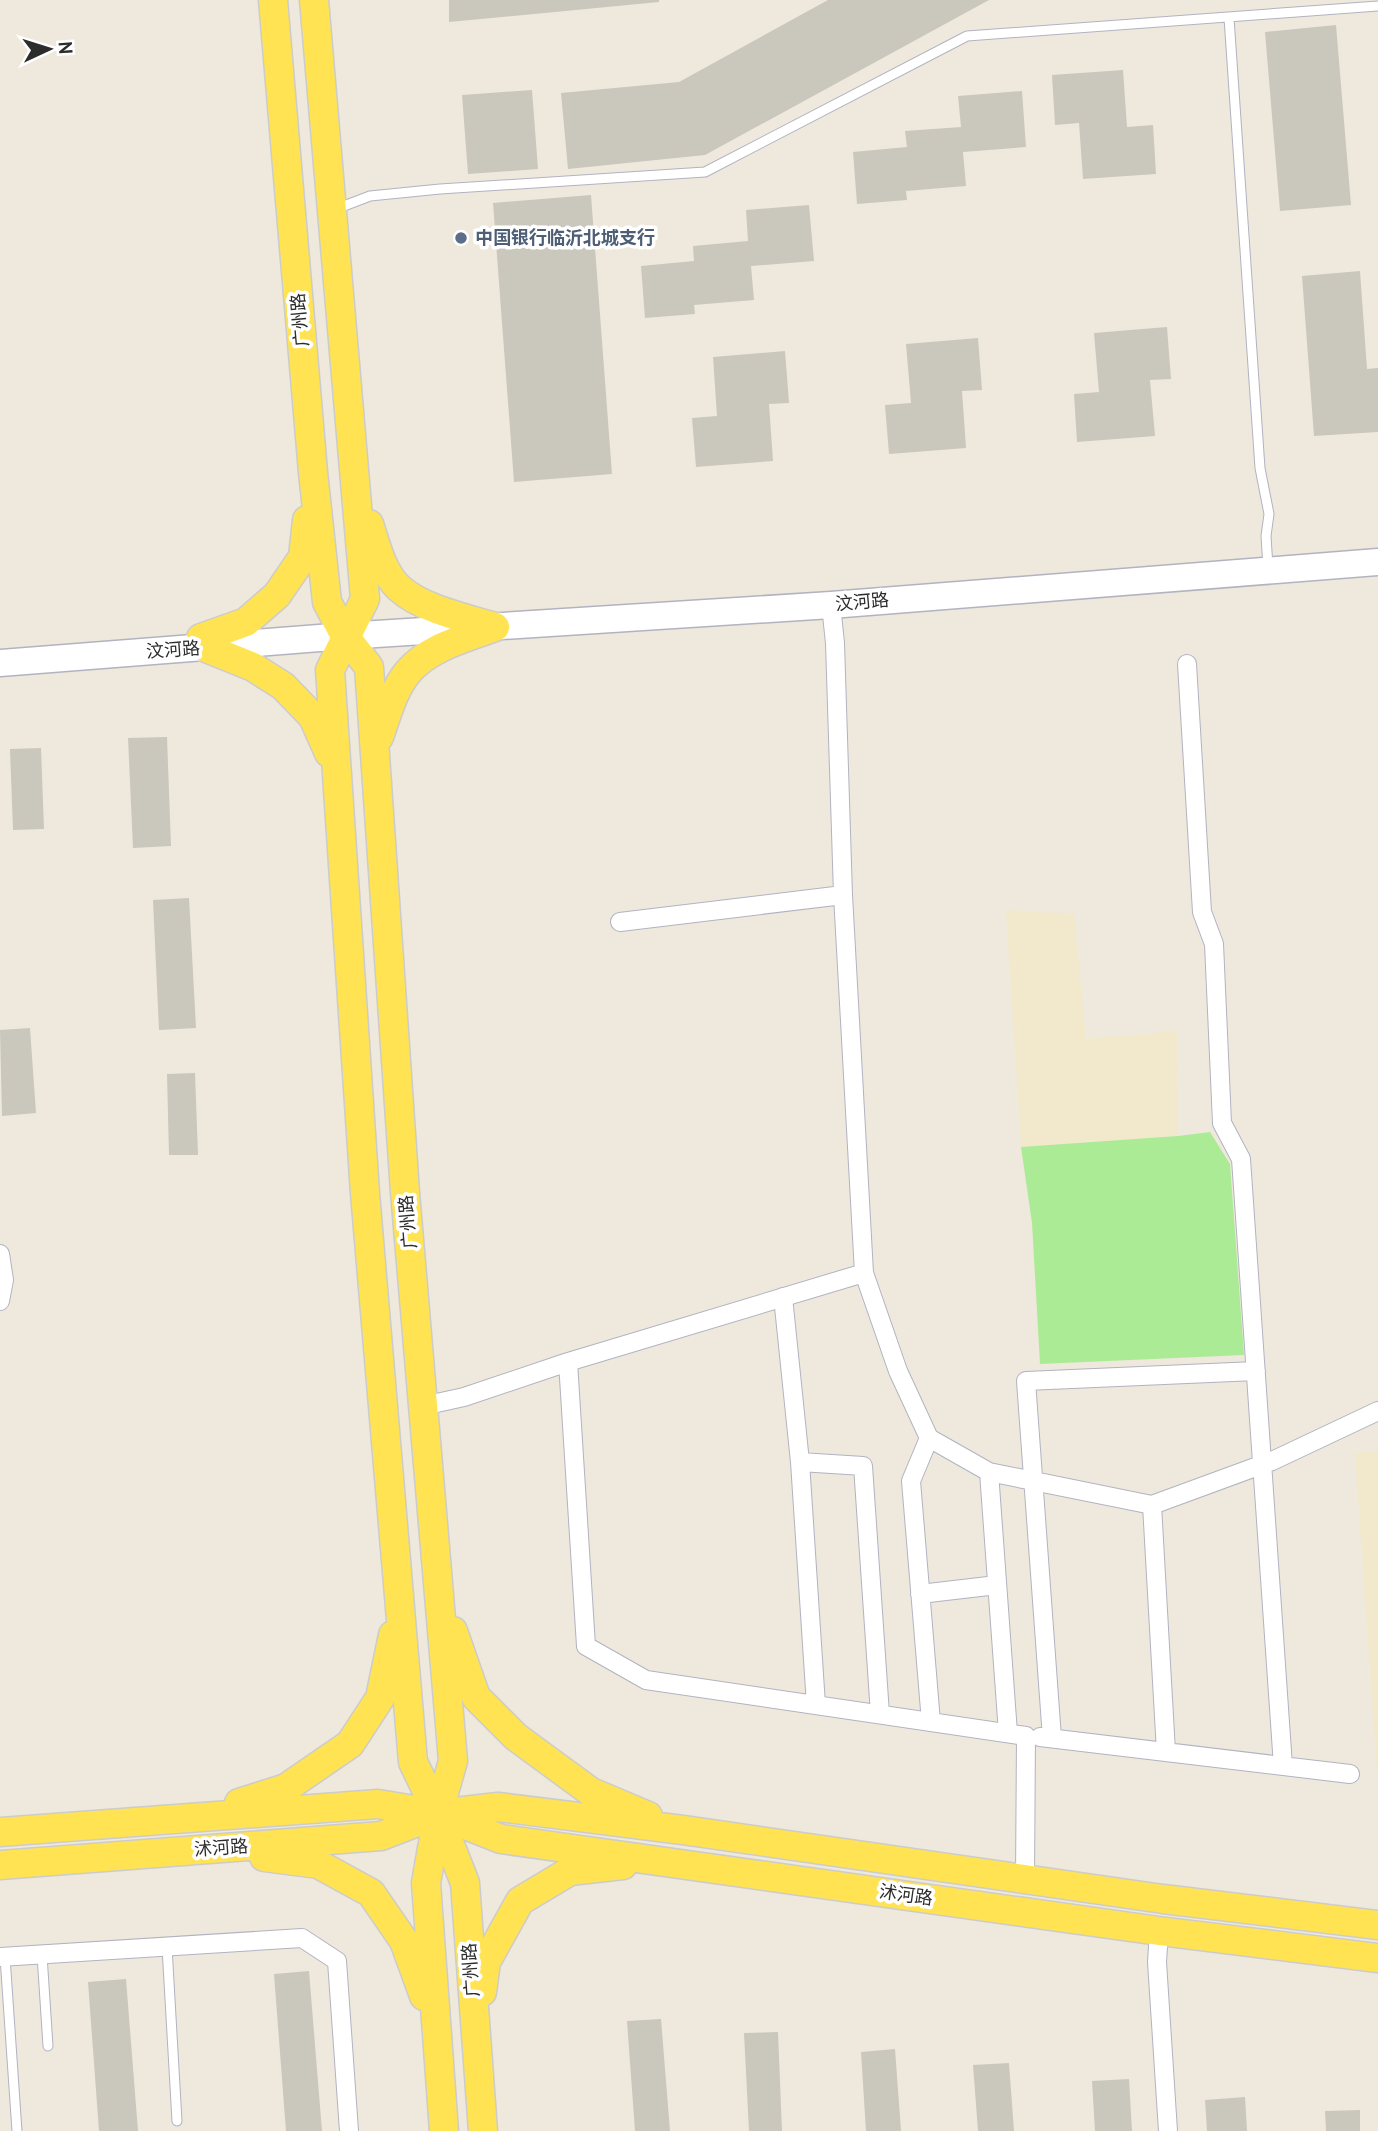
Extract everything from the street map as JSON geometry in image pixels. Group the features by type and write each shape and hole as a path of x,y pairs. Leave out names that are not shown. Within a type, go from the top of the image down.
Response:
{"main road":[{"name":"广州路","path":"273,0 313,472 327,602 345,636 369,667 404,1178 453,1761 438,1814 426,1883 444,2131"},
{"name":"广州路","path":"314,0 365,599 330,670 365,1193 413,1762 438,1814 465,1883 483,2131"},
{"path":"203,643 246,622 277,595 303,557 313,472"},
{"path":"354,475 381,560 398,587 431,607 495,627"},
{"path":"375,749 391,703 408,672 438,649 495,627"},
{"path":"203,643 253,667 283,686 313,717 336,769"},
{"path":"439,1592 476,1697 516,1737 591,1792 683,1830"},
{"path":"195,1817 286,1788 350,1744 380,1698 400,1602"},
{"name":"沭河路","path":"0,1832 378,1804 438,1814 501,1839 1159,1931 1378,1958"},
{"name":"沭河路","path":"0,1865 381,1836 438,1814 498,1807 683,1830 1163,1899 1378,1925"},
{"path":"205,1849 318,1864 371,1893 404,1941 436,2028"},
{"path":"476,2040 486,1962 520,1900 570,1871 665,1860"}],"street":[{"name":"汶河路","path":"0,653 345,636 831,605 1378,562"},
{"path":"831,605 835,643 844,895 864,1273 898,1371 929,1438 989,1472 1152,1504 1262,1465 1378,1411"},
{"name":"汶河路","path":"0,663 203,643"},
{"path":"1187,664 1202,912 1214,944 1222,1123 1241,1159 1283,1766"},
{"path":"620,922 844,895"},
{"path":"0,1254 4,1280 0,1301"},
{"path":"424,1406 464,1397 568,1362 864,1273"},
{"path":"783,1297 800,1462 816,1705"},
{"path":"568,1362 586,1646 646,1680 1008,1733 1350,1774"},
{"path":"1052,1738 1026,1381 1256,1371"},
{"path":"929,1438 911,1481 931,1722"},
{"path":"800,1462 863,1466 880,1714"},
{"path":"989,1472 1008,1733"},
{"path":"1152,1504 1166,1752"},
{"path":"920,1594 997,1585"},
{"path":"1025,1879 1026,1735"},
{"path":"1159,1931 1157,1962 1168,2131"},
{"path":"3,1957 302,1938 337,1961 349,2131"}],"lane":[{"path":"330,211 370,196 705,172 967,36 1378,6"},
{"path":"1229,18 1260,468 1269,514 1266,536 1268,571"},
{"path":"167,1947 177,2121"},
{"path":"42,1955 48,2046"},
{"path":"3,1957 17,2131"}],"shaded area":[{"path":"1006,910 1074,914 1086,1039 1177,1031 1178,1136 1021,1147"},
{"path":"1378,1451 1378,1789 1355,1453"}],"green space":[{"path":"1210,1132 1230,1164 1244,1355 1040,1364 1032,1223 1021,1147"}],"building":[{"path":"449,0 659,0 659,2 449,22"},
{"path":"828,0 989,0 705,155 568,169 561,93 679,82"},
{"path":"1336,25 1351,205 1280,211 1265,32"},
{"path":"1123,70 1127,127 1153,125 1156,174 1083,179 1079,123 1055,125 1052,75"},
{"path":"532,90 538,169 468,174 462,95"},
{"path":"1022,91 1026,147 963,152 966,186 906,191 907,200 857,204 853,152 907,147 905,131 961,127 958,96"},
{"path":"591,195 612,474 514,482 493,203"},
{"path":"809,205 814,261 751,266 754,300 694,305 695,314 645,318 641,266 694,261 693,246 748,241 746,210"},
{"path":"1360,271 1367,369 1378,368 1378,432 1314,436 1302,276"},
{"path":"1167,327 1171,379 1150,380 1155,436 1077,442 1074,394 1099,392 1094,333"},
{"path":"978,338 982,390 962,391 966,448 889,454 885,405 911,403 906,344"},
{"path":"785,351 789,403 769,404 773,461 696,467 692,418 717,416 713,357"},
{"path":"167,737 171,846 133,848 128,738"},
{"path":"41,748 44,829 13,830 10,749"},
{"path":"189,898 196,1028 159,1030 153,900"},
{"path":"30,1028 36,1113 2,1116 0,1030"},
{"path":"195,1073 198,1155 169,1155 167,1074"},
{"path":"309,1971 322,2131 286,2131 274,1974"},
{"path":"126,1979 138,2131 99,2131 88,1982"},
{"path":"661,2019 670,2131 635,2131 627,2021"},
{"path":"778,2032 782,2131 749,2131 744,2033"},
{"path":"895,2049 901,2131 866,2131 861,2052"},
{"path":"1009,2063 1014,2131 978,2131 973,2065"},
{"path":"1129,2079 1132,2131 1095,2131 1092,2081"},
{"path":"1245,2097 1247,2131 1207,2131 1205,2100"},
{"path":"1360,2110 1360,2131 1326,2131 1325,2111"}],"place":[{"name":"中国银行临沂北城支行","path":"461,238"}]}
